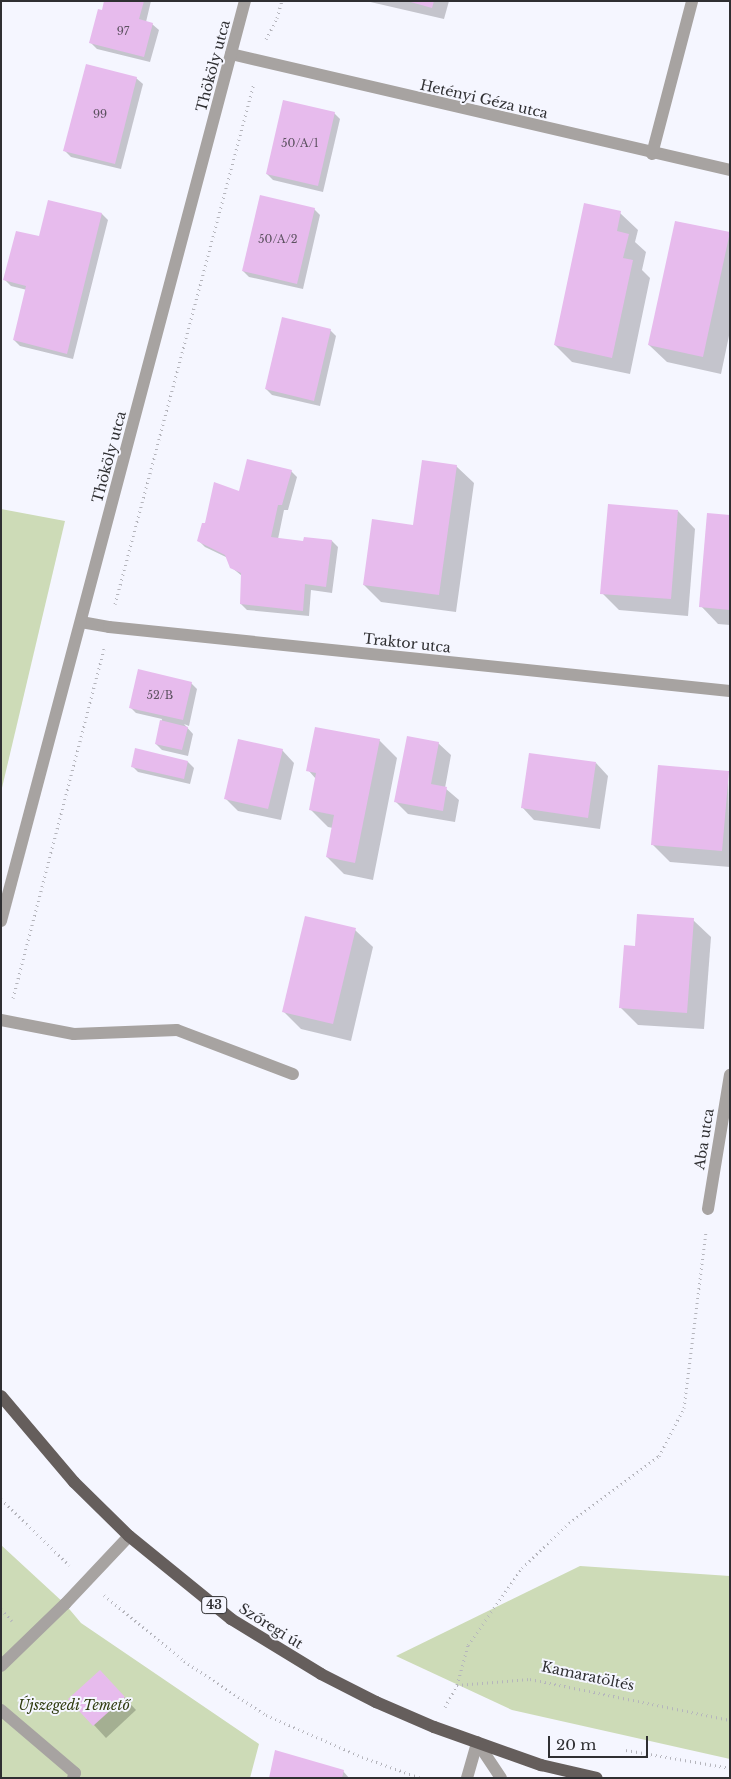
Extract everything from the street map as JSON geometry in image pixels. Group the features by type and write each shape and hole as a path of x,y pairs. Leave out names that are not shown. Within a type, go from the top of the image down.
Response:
{"main road":[{"name":"Szőregi út","path":"1,1396 74,1482 129,1536 231,1619 321,1674 376,1702 434,1727 478,1742"},
{"name":"43","path":"478,1742 541,1765 597,1778"}],"street":[{"name":"Thököly utca","path":"1,921 245,1"},
{"path":"652,154 692,1"},
{"name":"Hetényi Géza utca","path":"231,54 652,154 730,170"},
{"name":"Traktor utca","path":"81,622 109,627 730,691"},
{"path":"4,1021 74,1034 177,1030 293,1074"},
{"name":"Aba utca","path":"708,1209 730,1075"},
{"path":"1,1666 88,1580 129,1536"},
{"path":"1,1710 75,1773 73,1778"},
{"path":"468,1778 478,1742"},
{"path":"478,1742 501,1778"}],"path":[{"path":"4,1021 266,36 277,18 282,1"},
{"path":"434,1727 457,1685 468,1645 522,1568 569,1523 659,1456 684,1408 708,1209"},
{"path":"1,1499 88,1580 184,1661 266,1715 362,1757 421,1778"},
{"name":"Kamaratöltés","path":"457,1685 530,1679 730,1720"},
{"path":"626,1750 730,1768"}],"green space":[{"path":"1,509 65,521 1,792"},
{"name":"Újszegedi Temető","path":"1,1545 65,1604 81,1623 259,1744 250,1778 1,1778"},
{"path":"580,1566 730,1576 730,1759 512,1710 396,1656"}],"building":[{"path":"104,1 144,1 139,19 153,23 144,57 89,43 98,9 102,10"},
{"path":"407,1 434,1 432,8"},
{"path":"86,64 137,77 115,164 63,151"},
{"path":"283,100 335,112 318,186 266,174"},
{"path":"260,195 315,208 297,284 242,271"},
{"path":"48,200 102,213 67,354 13,340 26,286 3,280 16,231 39,236"},
{"path":"584,203 621,211 617,231 629,234 623,258 633,260 612,358 554,345"},
{"path":"675,221 730,232 703,357 648,345"},
{"path":"282,317 331,329 314,401 265,389"},
{"path":"247,459 292,470 282,505 278,505 271,537 303,541 304,537 332,540 326,587 305,584 303,611 240,604 241,573 230,568 225,555 197,541 202,523 205,523 214,482 239,491"},
{"path":"422,460 457,465 439,595 363,585 372,519 413,525"},
{"path":"608,504 678,510 671,599 600,594"},
{"path":"707,513 730,515 730,610 699,607"},
{"path":"138,669 192,682 183,720 129,708"},
{"path":"160,720 188,727 182,750 155,744"},
{"path":"315,727 380,739 355,863 326,857 334,815 309,810 316,773 306,771"},
{"path":"407,736 439,742 431,784 447,787 443,811 394,802"},
{"path":"238,739 283,749 268,809 224,799"},
{"path":"135,748 188,761 184,779 131,767"},
{"path":"529,753 596,762 588,818 521,808"},
{"path":"658,765 729,771 722,851 651,845"},
{"path":"637,914 694,918 687,1013 619,1008 624,945 635,946"},
{"path":"305,916 356,928 333,1024 282,1012"},
{"path":"100,1670 125,1697 93,1726 68,1699"},
{"path":"275,1750 344,1770 342,1778 269,1778"}]}
